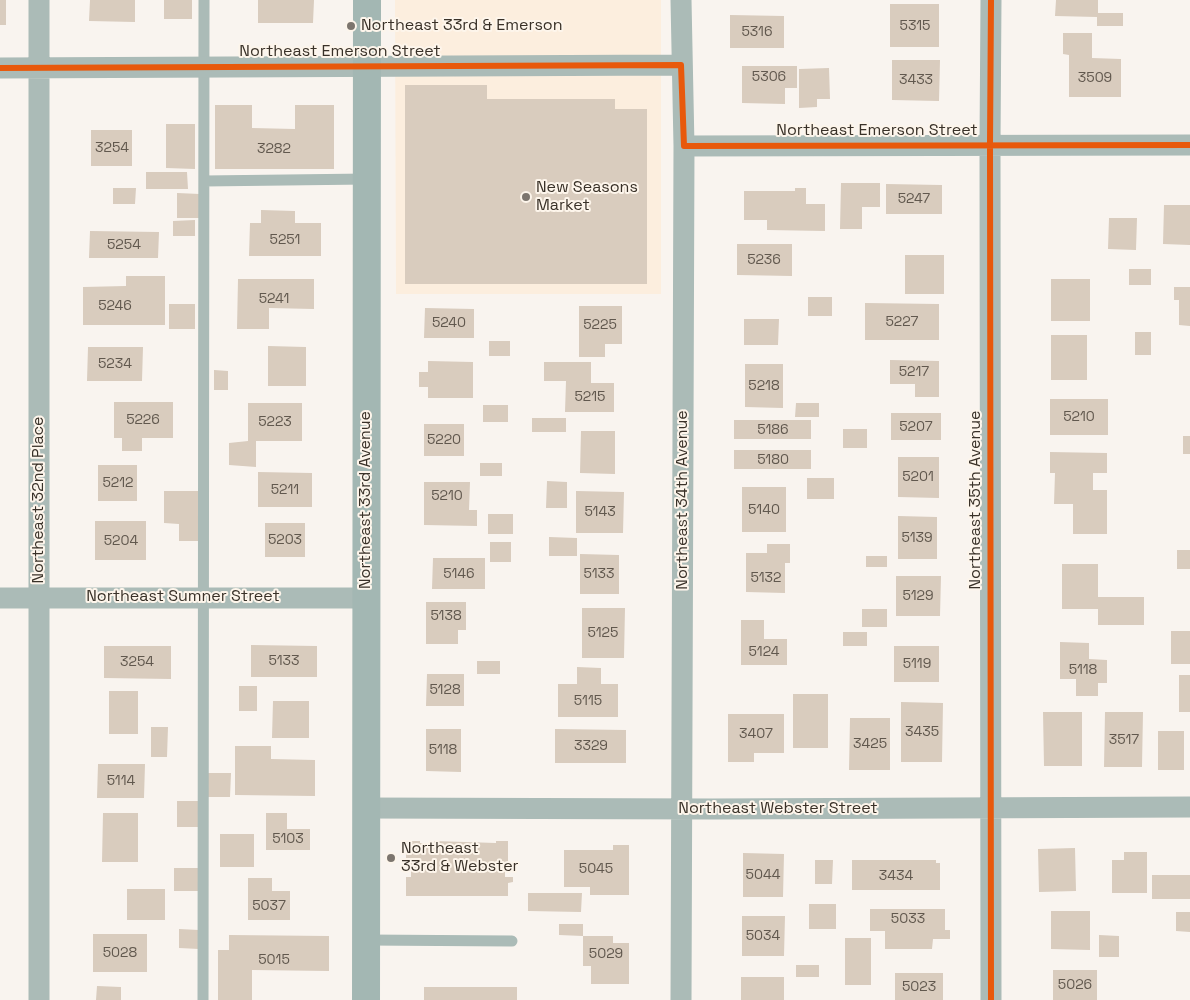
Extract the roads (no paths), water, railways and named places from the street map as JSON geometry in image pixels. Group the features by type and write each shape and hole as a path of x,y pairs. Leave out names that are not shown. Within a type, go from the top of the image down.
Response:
{"main road":[{"name":"Northeast 33rd Avenue","path":"366,1000 367,0"}],"street":[{"name":"Northeast 32nd Place","path":"39,0 39,1000"},
{"name":"Northeast 34th Avenue","path":"681,0 684,146 681,1000"},
{"name":"Northeast 35th Avenue","path":"991,0 991,1000"},
{"name":"Northeast Emerson Street","path":"0,68 681,65"},
{"name":"Northeast Emerson Street","path":"684,146 1190,145"},
{"name":"Northeast Sumner Street","path":"0,598 366,598"},
{"name":"Northeast Webster Street","path":"365,808 1190,807"}],"lane":[{"path":"203,1000 204,0"},
{"path":"204,181 367,179"},
{"path":"366,940 512,941"}],"place":[{"name":"Northeast 33rd & Emerson","path":"351,26"},
{"name":"New Seasons Market","path":"526,197"},
{"name":"Northeast 33rd & Webster","path":"391,858"}]}
